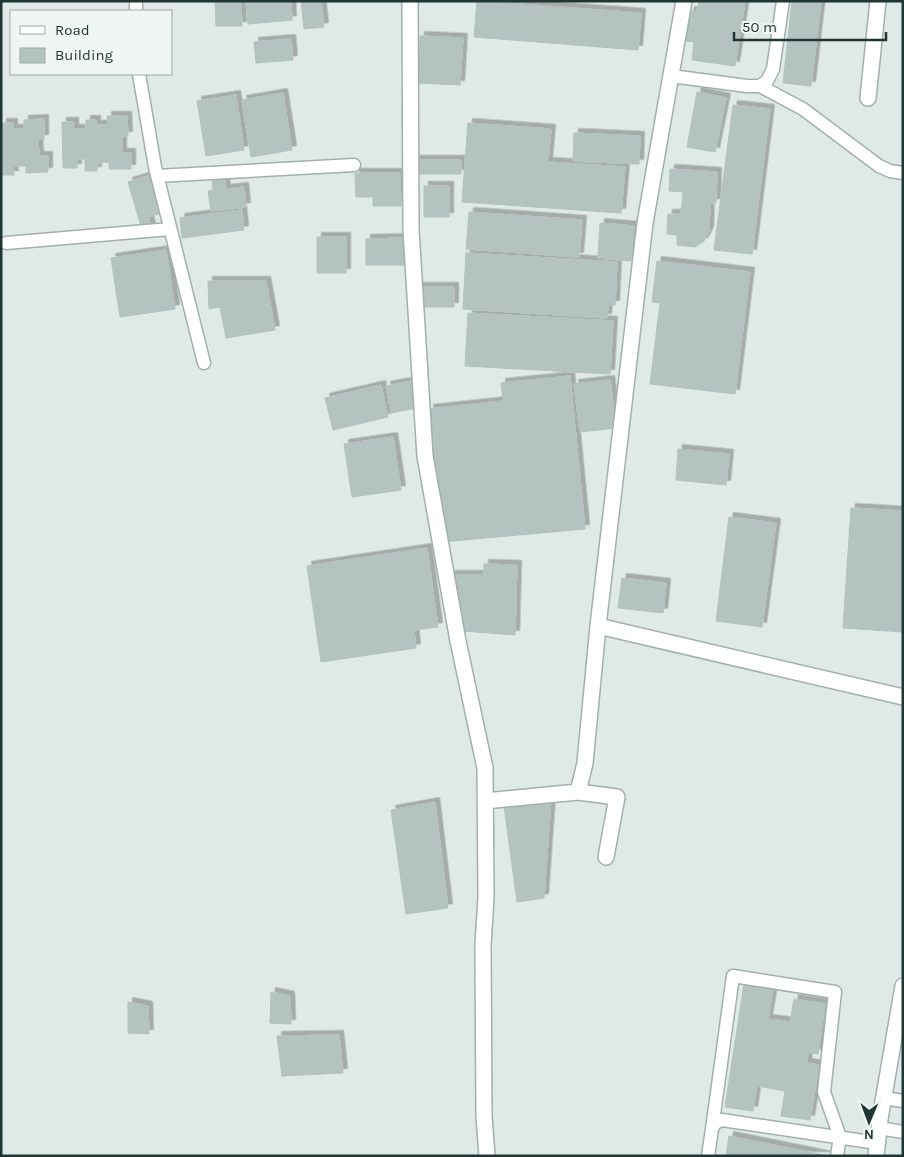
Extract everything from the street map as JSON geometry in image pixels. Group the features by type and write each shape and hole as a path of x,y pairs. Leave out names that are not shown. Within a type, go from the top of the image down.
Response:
{"street":[{"path":"410,1 411,230 425,456 458,641 485,768 486,897 483,945 484,1087 487,1156"},
{"path":"578,792 585,763 598,626 645,223 684,1"},
{"path":"868,98 878,1"},
{"path":"598,626 903,698"},
{"path":"485,801 578,792 617,797 606,856"},
{"path":"877,1142 903,986"}],"lane":[{"path":"760,86 766,81 772,69 783,1"},
{"path":"139,75 157,176 204,363"},
{"path":"671,76 746,86 760,86 803,109 879,166 890,171 903,173"},
{"path":"157,176 354,165"},
{"path":"6,243 170,229"},
{"path":"708,1156 733,976 835,992 824,1092 840,1137 837,1156"},
{"path":"884,1098 903,1101"},
{"path":"712,1129 715,1123 722,1120 877,1142 903,1132"}],"building":[{"path":"215,1 241,1 242,26 216,26"},
{"path":"246,1 291,1 292,20 248,24"},
{"path":"301,1 321,1 324,27 304,29"},
{"path":"477,1 641,13 638,50 474,37"},
{"path":"699,1 745,1 735,66 692,60 694,42 686,41 690,11 697,12"},
{"path":"792,1 821,1 811,86 783,83"},
{"path":"420,36 463,38 460,85 418,83"},
{"path":"291,39 293,60 256,63 254,42"},
{"path":"697,92 726,98 715,152 687,147"},
{"path":"283,93 292,150 251,157 242,100"},
{"path":"236,95 244,150 206,156 197,101"},
{"path":"733,105 770,109 752,254 714,250"},
{"path":"107,116 127,116 128,136 122,136 122,153 131,153 131,169 109,169 109,162 97,163 97,171 85,171 85,159 77,159 77,168 63,168 62,122 74,122 74,129 86,129 86,120 96,120 96,125 108,125"},
{"path":"44,119 44,139 38,139 39,156 48,156 48,172 26,173 26,166 13,166 14,175 2,175 2,123 13,123 13,129 24,129 24,120"},
{"path":"468,123 551,129 548,162 625,167 621,213 462,202"},
{"path":"574,133 640,136 639,164 573,161"},
{"path":"415,160 461,160 461,174 415,174"},
{"path":"670,169 717,172 716,203 710,203 709,231 704,241 695,247 677,245 677,235 667,234 668,214 681,214 683,192 669,191"},
{"path":"355,173 400,173 401,206 373,206 373,197 356,197"},
{"path":"151,175 162,213 148,217 151,227 142,230 128,182"},
{"path":"224,177 226,189 244,187 246,207 211,211 208,191 213,190 212,178"},
{"path":"424,186 449,186 449,217 424,217"},
{"path":"242,210 244,230 182,238 180,218"},
{"path":"469,212 582,220 579,257 466,249"},
{"path":"600,223 634,226 631,261 598,258"},
{"path":"317,237 346,237 346,273 317,273"},
{"path":"406,238 407,265 366,265 366,239"},
{"path":"166,250 175,309 120,317 111,258"},
{"path":"466,253 617,262 615,305 608,305 607,318 463,309"},
{"path":"657,261 750,272 735,394 650,384 660,303 652,302"},
{"path":"208,281 266,281 275,330 226,338 220,307 209,309"},
{"path":"416,287 454,287 454,307 416,307"},
{"path":"468,313 613,321 610,374 465,366"},
{"path":"570,376 585,529 442,542 429,409 503,401 501,383"},
{"path":"610,380 616,428 580,432 574,384"},
{"path":"412,381 417,408 391,413 386,386"},
{"path":"381,385 388,417 333,430 325,398"},
{"path":"393,437 401,490 352,497 344,444"},
{"path":"678,449 729,454 726,485 676,480"},
{"path":"851,508 903,511 903,632 843,628"},
{"path":"729,517 776,523 762,627 716,621"},
{"path":"427,548 438,627 414,630 416,648 321,662 307,566"},
{"path":"484,564 517,565 515,635 462,631 450,575 484,575"},
{"path":"622,578 666,583 663,613 618,608"},
{"path":"551,799 544,898 517,902 504,806"},
{"path":"435,802 448,908 406,914 391,810"},
{"path":"744,984 773,988 768,1019 790,1022 794,999 825,1004 818,1054 808,1052 807,1063 819,1065 810,1120 781,1116 785,1091 757,1086 753,1111 725,1107"},
{"path":"271,992 290,996 291,1024 270,1023"},
{"path":"128,1002 148,1006 149,1034 128,1033"},
{"path":"339,1035 343,1073 282,1076 277,1036"},
{"path":"729,1136 828,1156 726,1156"}]}
